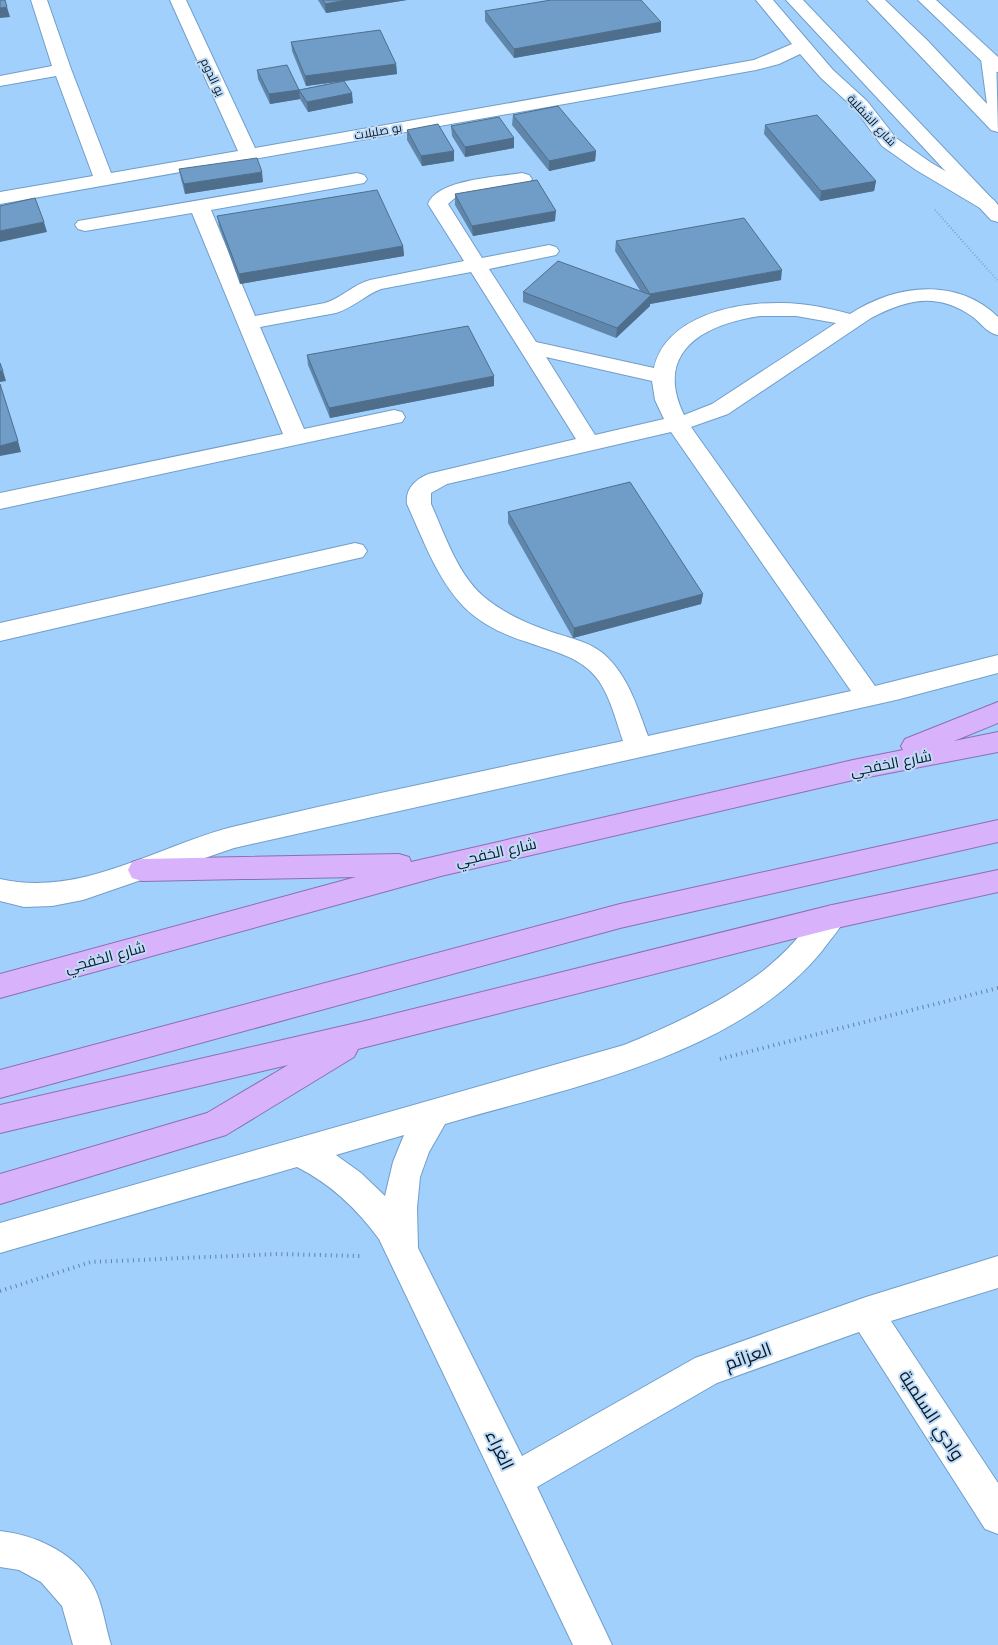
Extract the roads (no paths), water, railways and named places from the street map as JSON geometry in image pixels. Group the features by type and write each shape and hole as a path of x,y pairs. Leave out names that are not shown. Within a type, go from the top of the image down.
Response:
{"highway":[{"path":"853,770 998,712"},
{"name":"شارع الخفجي","path":"0,986 441,864 853,770 998,742"},
{"path":"0,1084 620,916 998,831"},
{"path":"142,870 441,864"},
{"path":"0,1119 365,1034 832,917 998,881"},
{"path":"0,1189 215,1125 365,1034"}],"street":[{"path":"39,0 62,69 104,179"},
{"name":"بو الدوم","path":"178,0 248,153"},
{"name":"شارع الشفلية","path":"764,0 827,74 861,105 890,142 923,166 993,210"},
{"name":"شارع الشفلية","path":"794,0 993,210"},
{"path":"875,0 921,44 998,126"},
{"path":"926,0 994,63 998,116"},
{"name":"بو صليلات","path":"756,65 802,46"},
{"name":"بو صليلات","path":"0,198 756,65 780,64 805,67 827,74"},
{"path":"0,81 62,69"},
{"path":"85,225 356,178"},
{"path":"522,179 451,191 440,198 438,204 590,444"},
{"path":"199,205 296,438"},
{"path":"249,323 329,309 377,284 549,251"},
{"path":"639,748 609,677 600,665 574,647 536,636 504,623 482,608 464,592 450,574 418,499 424,486 441,478 678,424 720,409 864,314 888,302 906,297 938,294 972,304 998,329"},
{"path":"854,321 804,311 782,309 741,312 722,316 698,327 679,341 670,352 665,364 663,393 668,409 678,424 868,697"},
{"path":"528,347 663,377"},
{"path":"0,501 394,417"},
{"path":"0,632 355,551"},
{"path":"0,890 20,896 44,895 113,880 211,843 234,837 868,697 998,664"},
{"path":"0,1238 298,1151 433,1115 628,1057 691,1032 748,1000 795,961 832,917"},
{"name":"الغراء","path":"405,1257 400,1226 400,1196 404,1176 417,1139 433,1115"},
{"name":"الغراء","path":"298,1151 326,1165 351,1183 373,1204 391,1228 515,1480 592,1645"},
{"name":"العزائم","path":"515,1480 707,1370 866,1313 998,1272"},
{"name":"وادي السلمية","path":"866,1313 998,1516"},
{"path":"0,1549 23,1552 54,1569 78,1596 92,1645"}]}
